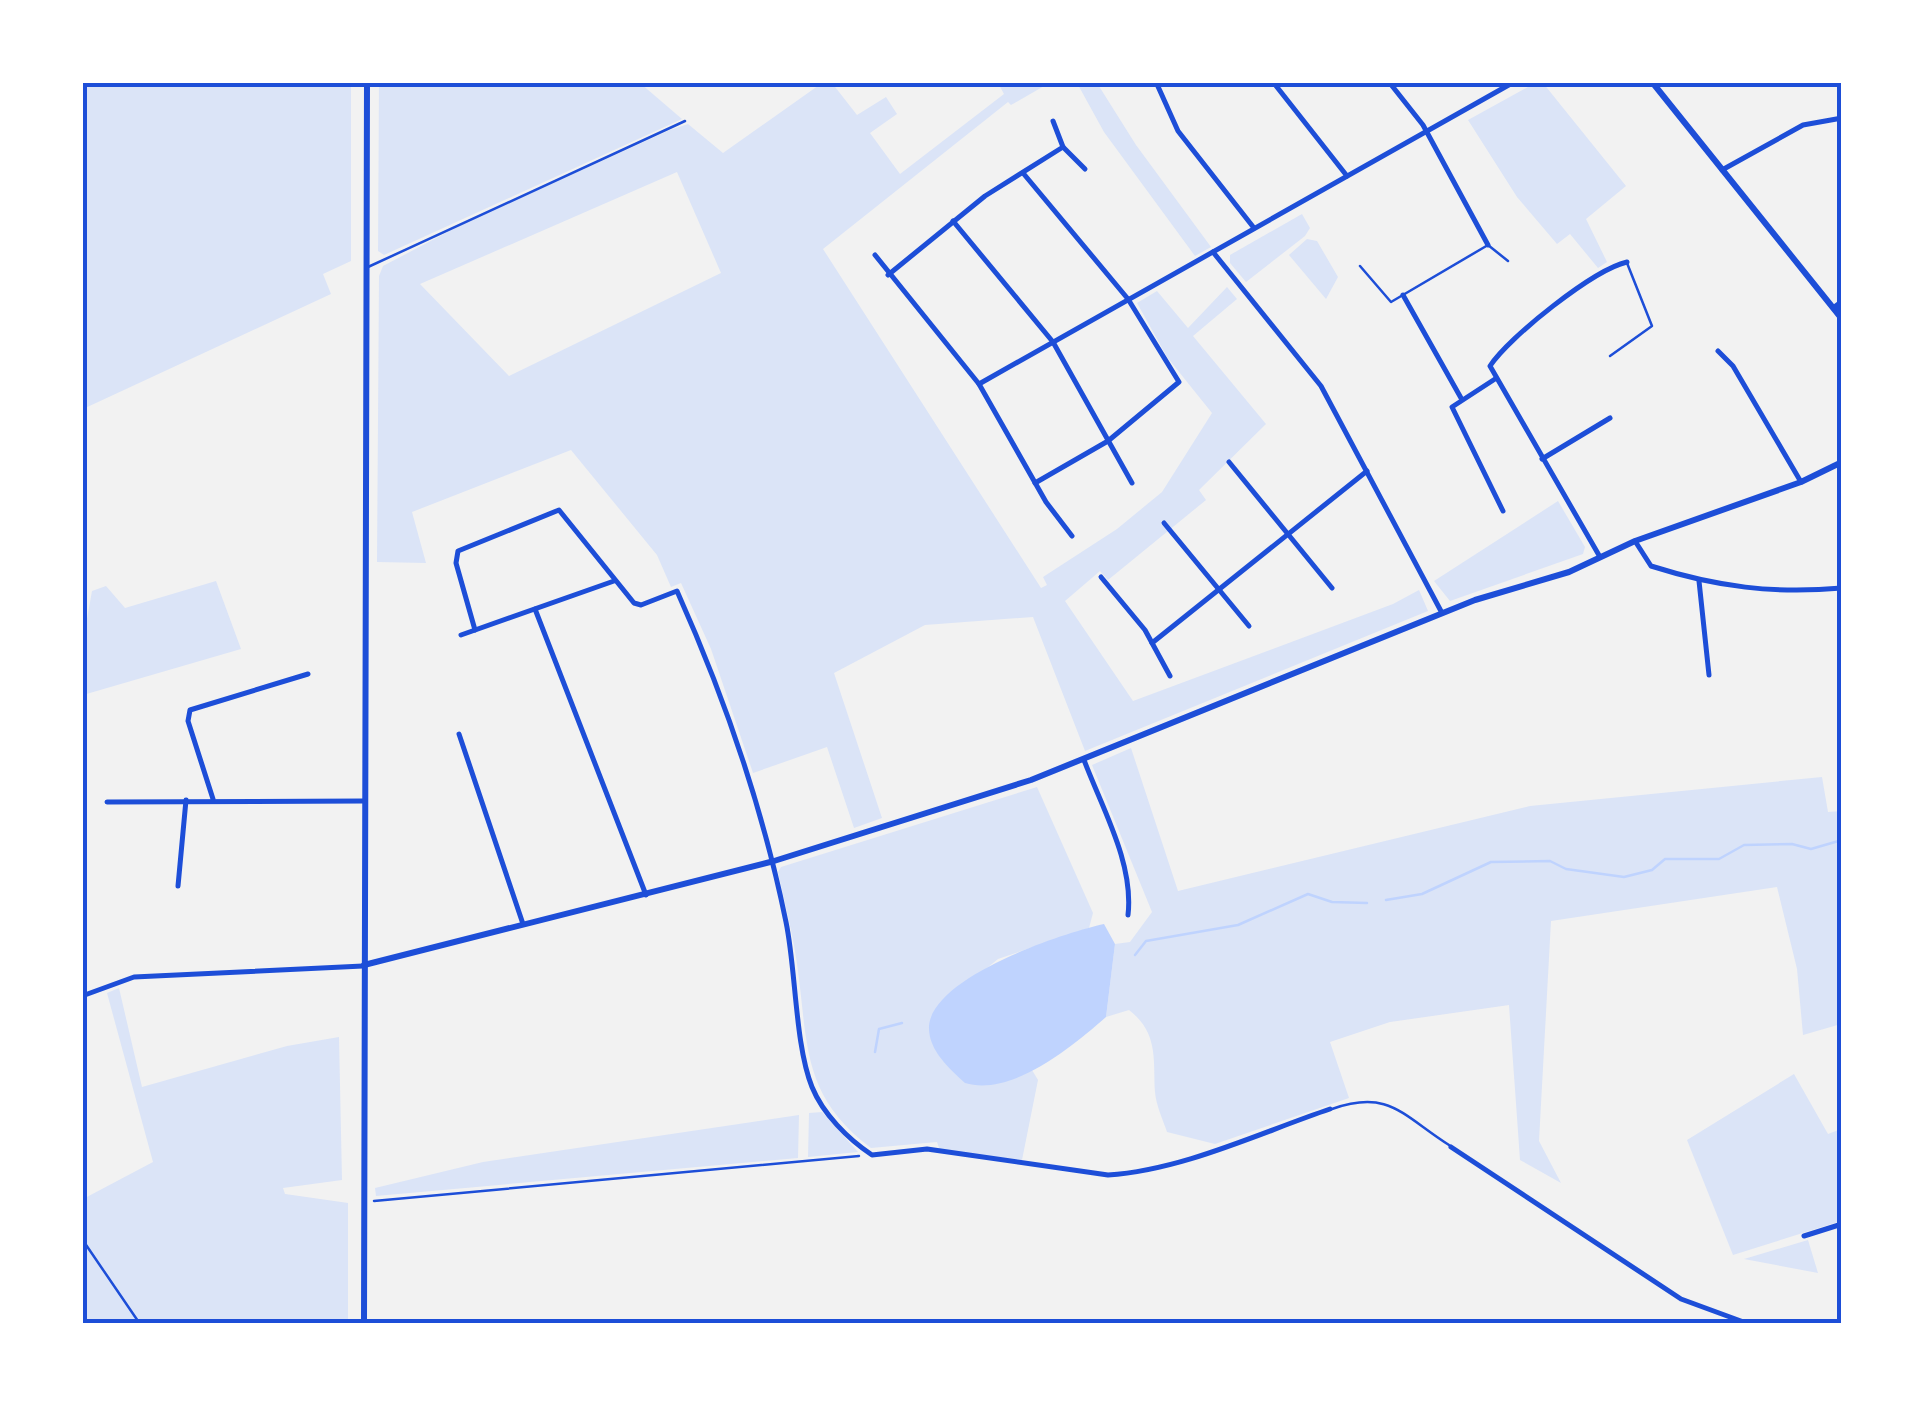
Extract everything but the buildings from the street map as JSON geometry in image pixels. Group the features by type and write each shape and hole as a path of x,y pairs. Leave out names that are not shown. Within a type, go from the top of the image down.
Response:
{"street":[{"path":"364,1324 367,82"},
{"path":"1156,82 1178,131 1254,228"},
{"path":"1272,82 1347,176"},
{"path":"1389,82 1426,132 1488,245"},
{"path":"979,384 1514,82"},
{"path":"1652,82 1842,318"},
{"path":"1722,170 1803,125 1842,118"},
{"path":"1053,121 1063,147 1085,169"},
{"path":"888,274 953,221 1063,147"},
{"path":"1023,172 1128,299 1179,382 1108,441 1035,483"},
{"path":"953,221 1053,342 1132,483"},
{"path":"1213,252 1321,386 1442,613"},
{"path":"875,255 979,384 1035,483 1072,536"},
{"path":"1600,558 1490,366 1584,283 1608,267 1627,262"},
{"path":"1403,295 1461,398"},
{"path":"1834,308 1842,302"},
{"path":"1718,351 1734,366 1801,482"},
{"path":"1495,380 1461,398 1452,408 1499,496 1503,512"},
{"path":"1542,459 1610,418"},
{"path":"1229,462 1332,588"},
{"path":"82,996 134,977 363,966 774,862 1084,760 1442,613 1600,558 1635,540 1801,482 1842,462"},
{"path":"1152,643 1367,471"},
{"path":"475,630 456,562 458,551 559,510 614,580 641,605 677,591 712,673 774,862 796,970 811,1086 839,1126 872,1154 928,1149 1108,1175 1130,1174 1165,1166 1330,1109"},
{"path":"1164,523 1249,626"},
{"path":"1635,540 1652,566 1699,581 1756,591 1842,588"},
{"path":"1101,577 1152,643 1170,676"},
{"path":"461,635 614,580"},
{"path":"1699,581 1709,674"},
{"path":"535,609 646,896"},
{"path":"213,800 188,721 190,710 308,674"},
{"path":"459,734 524,927"},
{"path":"1084,760 1124,868 1128,915"},
{"path":"178,886 186,800"},
{"path":"107,802 364,800"},
{"path":"1451,1147 1681,1298 1750,1324"},
{"path":"1804,1236 1842,1224"}],"lane":[{"path":"366,268 685,122"},
{"path":"1360,266 1392,302 1488,245 1508,261"},
{"path":"1610,356 1652,326 1627,262"},
{"path":"1330,1109 1366,1098 1380,1101 1451,1147"}],"path":[{"path":"363,1201 872,1154"},
{"path":"82,1239 140,1324"}],"shaded area":[{"path":"1051,82 1011,105 1008,102 823,249 1041,588 1047,585 1043,577 1117,529 1162,492 1212,413 1167,357 1137,303 1157,291 1188,328 1227,287 1237,299 1193,336 1266,424 1199,490 1206,500 1108,580 1100,571 1065,601 1133,701 1393,604 1419,590 1428,611 1085,751 1033,617 925,625 834,673 882,818 854,828 827,747 753,773 711,649 681,583 671,587 657,555 571,450 412,512 426,563 377,562 379,276 383,266 463,224 688,124 723,153 822,83 832,83 857,115 886,97 897,114 870,133 900,174 1004,94 998,83","holes":["677,172 721,273 509,376 420,284"]},
{"path":"1537,82 1543,83 1626,186 1586,219 1607,262 1598,268 1570,234 1557,244 1517,197 1468,120"},
{"path":"82,83 351,83 351,261 323,274 331,294 83,409"},
{"path":"379,83 640,83 682,119 384,255 378,251"},
{"path":"1077,83 1097,83 1136,145 1211,247 1195,256 1104,132"},
{"path":"1302,214 1310,228 1305,236 1246,282 1230,263 1230,255"},
{"path":"1307,239 1317,241 1338,277 1326,299 1289,255"},
{"path":"1558,501 1585,547 1583,554 1450,601 1434,581"},
{"path":"216,581 241,649 83,695 83,641 92,591 106,586 125,608"},
{"path":"1131,748 1178,891 1530,806 1822,777 1828,812 1841,811 1841,1024 1803,1035 1797,969 1777,887 1551,921 1539,1141 1561,1183 1520,1160 1509,1005 1390,1022 1330,1042 1349,1098 1215,1144 1167,1132 1156,1097 1152,1048 1145,1028 1129,1010 1106,1017 1115,944 1130,942 1152,912 1092,765"},
{"path":"1037,787 1093,913 1089,928 998,959 938,1008 938,1054 961,1077 991,1084 1032,1070 1038,1080 1022,1160 940,1151 937,1142 871,1148 832,1110 813,1069 778,872 781,867"},
{"path":"119,988 142,1087 287,1046 339,1037 342,1180 283,1188 285,1194 348,1203 348,1323 83,1324 83,1199 153,1162 107,993"},
{"path":"1794,1074 1828,1134 1841,1129 1841,1221 1733,1255 1687,1140"},
{"path":"822,1112 858,1152 808,1157 809,1113"},
{"path":"799,1115 798,1158 376,1196 375,1188 483,1162"},
{"path":"1808,1240 1818,1273 1744,1259"}],"water":[{"path":"1104,924 1115,944 1106,1017 1041,1066 1002,1083 965,1083 946,1065 932,1043 929,1026 936,1008 952,990 975,974 1032,947"}],"waterway":[{"path":"1386,900 1422,894 1491,862 1550,861 1566,869 1624,877 1652,870 1665,859 1719,859 1744,845 1792,844 1811,849 1842,840"},
{"path":"1135,955 1146,941 1238,925 1308,894 1332,902 1367,903"},
{"path":"875,1052 879,1029 902,1023"}]}
